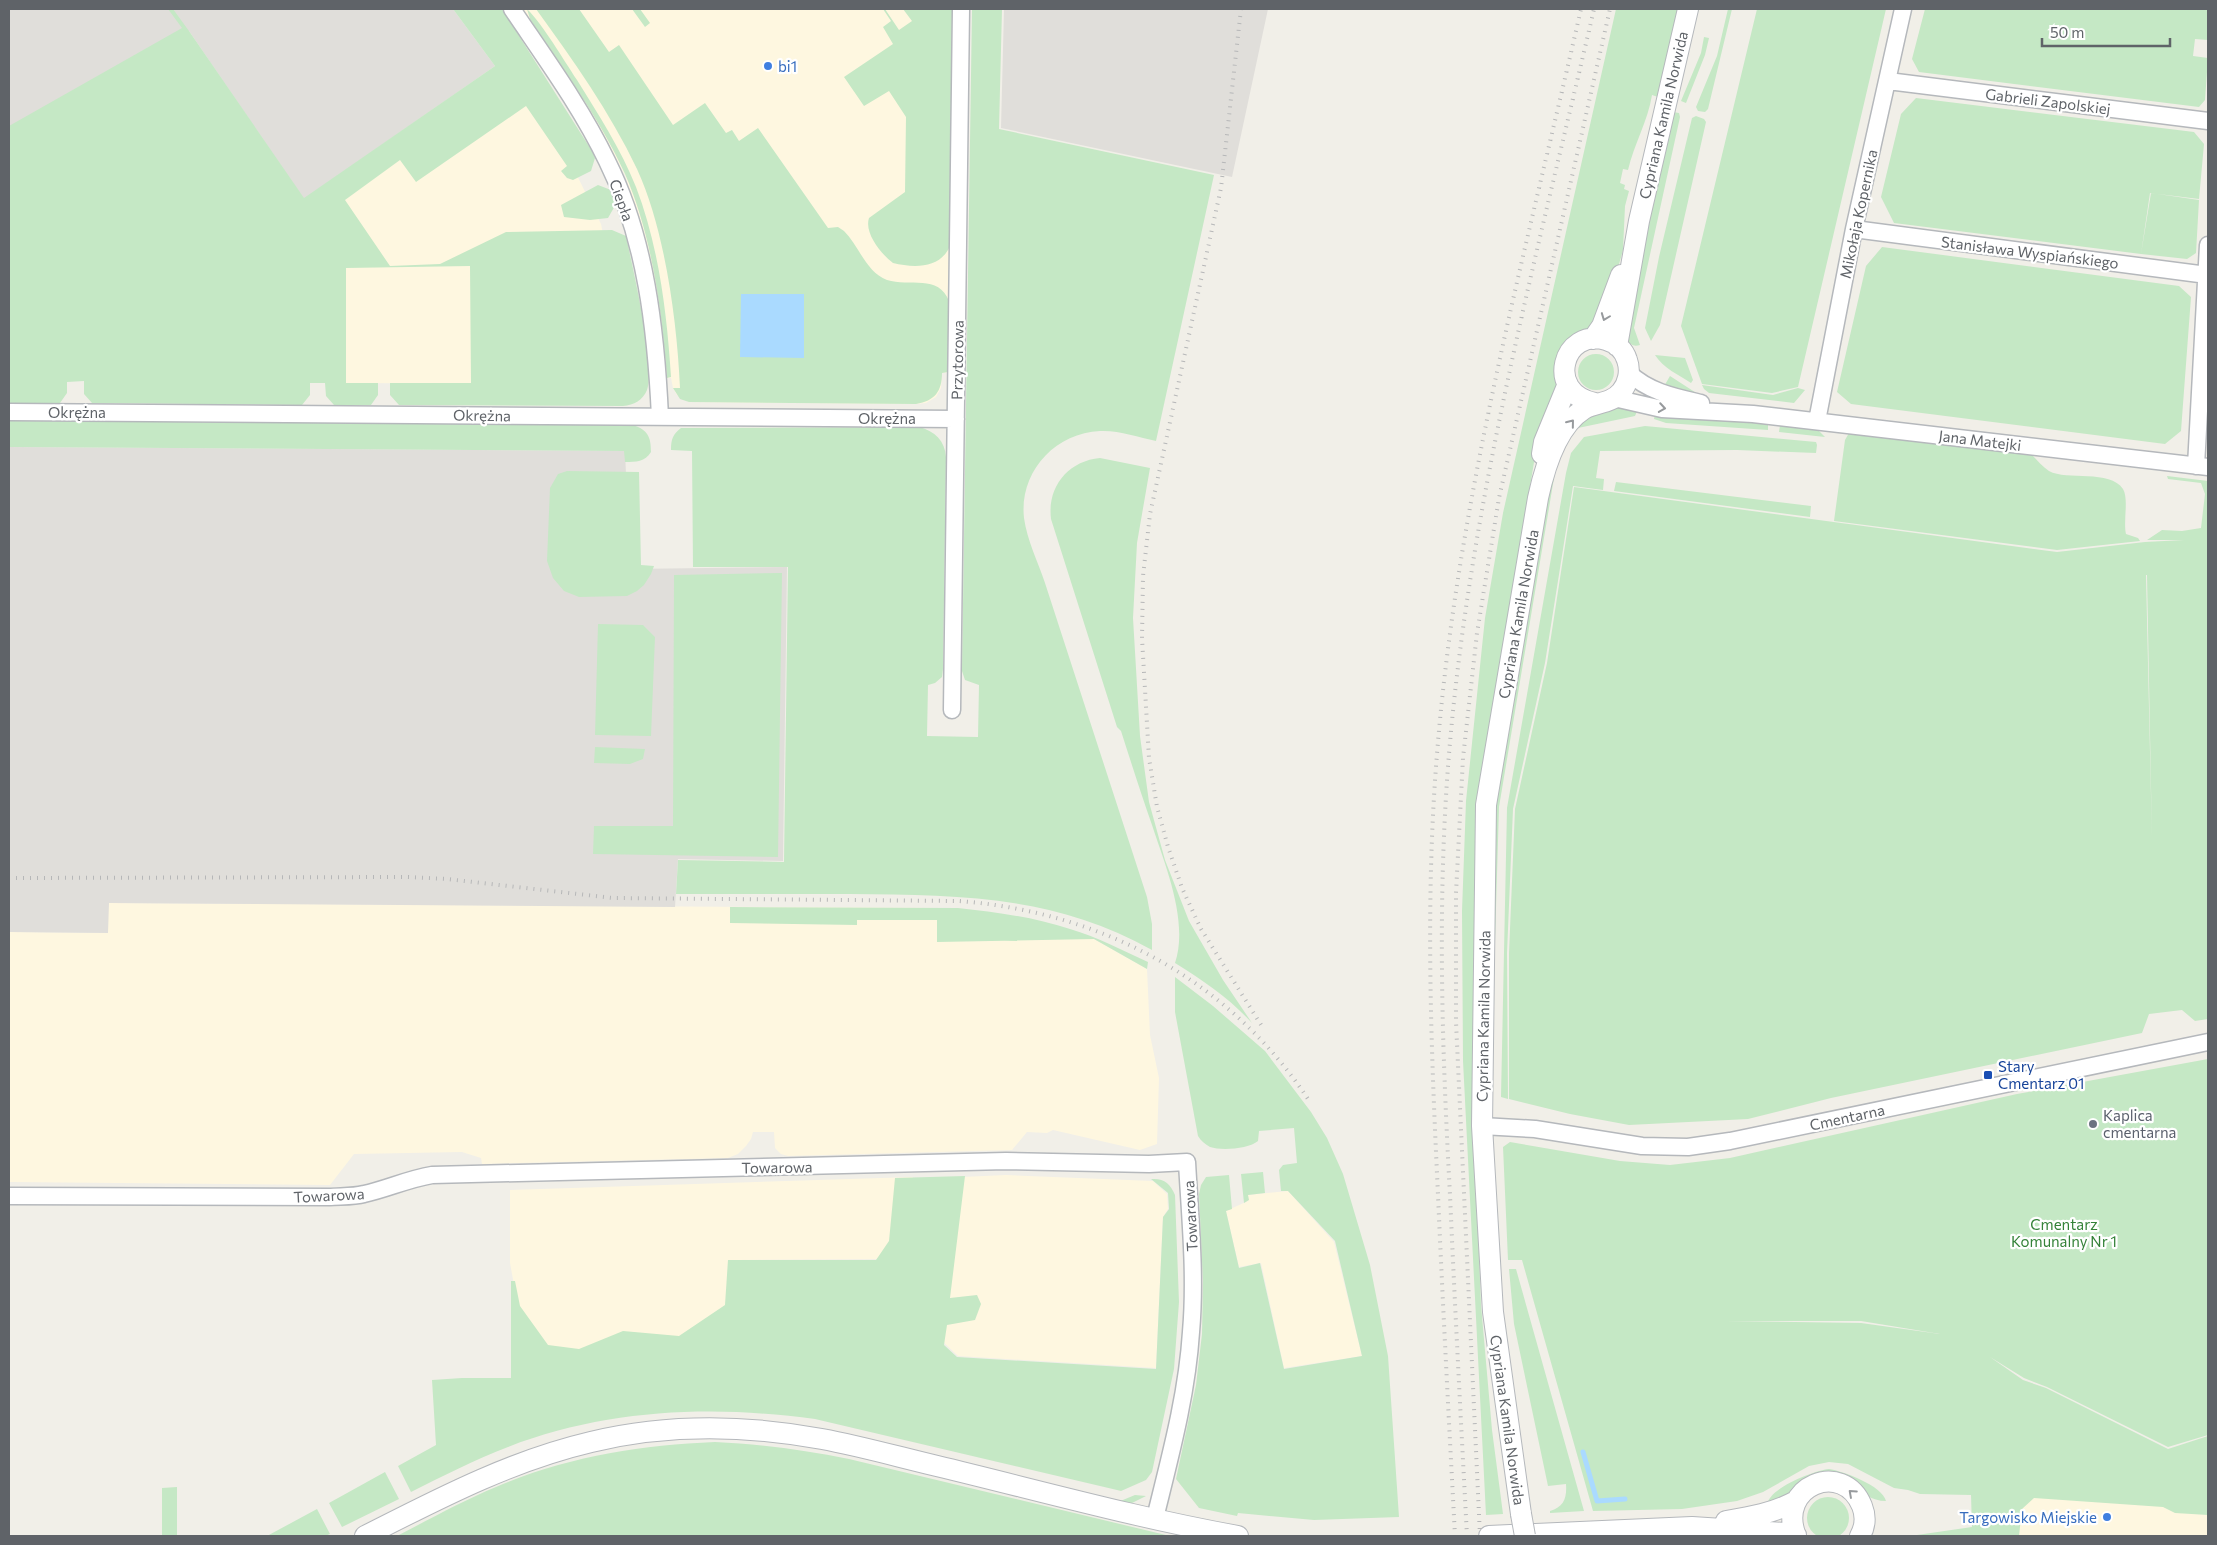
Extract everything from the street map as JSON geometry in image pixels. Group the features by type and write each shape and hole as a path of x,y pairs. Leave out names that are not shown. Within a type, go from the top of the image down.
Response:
{"street":[{"name":"Ciepła","path":"512,9 591,132 607,160 621,192 638,246 646,288 655,348 660,417"},
{"name":"Przytorowa","path":"952,710 961,9"},
{"name":"Cypriana Kamila Norwida","path":"1617,346 1639,221 1688,9"},
{"name":"Mikołaja Kopernika","path":"1817,421 1854,229 1903,9"},
{"name":"Gabrieli Zapolskiej","path":"1888,81 2208,121"},
{"name":"Cypriana Kamila Norwida","path":"1593,338 1605,318 1639,221"},
{"name":"Stanisława Wyspiańskiego","path":"1854,229 2207,275"},
{"path":"2202,466 2208,245"},
{"path":"1593,338 1602,339 1617,346 1626,358 1629,373 1627,383 1614,398 1595,403 1579,398 1568,386 1564,376 1564,365 1574,347 1583,341 1593,338"},
{"name":"Jana Matejki","path":"1629,373 1638,381 1666,395 1753,414"},
{"name":"Cypriana Kamila Norwida","path":"1538,498 1540,461 1544,442 1568,386"},
{"name":"Jana Matejki","path":"1614,398 1662,408 1753,414 2202,466"},
{"name":"Cypriana Kamila Norwida","path":"1525,1536 1493,1312 1482,1126 1486,805 1538,498 1547,461 1569,424 1582,410 1595,403"},
{"name":"Okrężna","path":"9,412 956,418"},
{"name":"Cmentarna","path":"1482,1126 1535,1129 1633,1146 1688,1147 1730,1141 2208,1042"},
{"name":"Towarowa","path":"9,1196 329,1197 362,1195 394,1187 415,1178 432,1175 1006,1161 1149,1164 1187,1162 1193,1284 1190,1348 1180,1414 1155,1518"},
{"path":"365,1536 494,1472 542,1455 633,1434 690,1429 730,1429 822,1439 1238,1536"},
{"path":"1488,1536 1692,1526 1765,1514 1782,1509 1796,1501 1807,1489 1822,1482 1843,1485 1856,1495 1864,1510 1865,1522 1860,1536"},
{"path":"1796,1501 1792,1512 1792,1524 1796,1536"},
{"path":"1692,1526 1784,1533 1796,1536"}],"shaded area":[{"path":"9,9 453,9 495,66 304,199 189,31 9,131"},
{"path":"523,9 952,9 948,372 942,373 941,388 936,397 926,403 916,404 689,402 677,395 671,378 667,378 663,328 647,246 625,175 591,113"},
{"path":"1004,9 1268,9 1232,177 1001,128"},
{"path":"504,60 559,139 601,224 627,355 600,384 346,383 346,256 304,199"},
{"path":"9,447 625,451 630,569 787,567 783,861 678,859 675,907 109,903 108,933 9,932"},
{"path":"108,903 944,908 1094,939 1147,969 1150,1035 1159,1078 1157,1144 1140,1150 1053,1130 1047,1133 1027,1132 1012,1150 788,1156 781,1154 775,1148 774,1132 753,1132 746,1146 738,1154 728,1158 482,1164 481,1158 462,1152 354,1154 330,1185 9,1182 9,932 108,933"},
{"path":"1006,1175 1153,1181 1167,1194 1168,1209 1163,1217 1156,1368 958,1356 941,1340 962,1177"},
{"path":"913,1177 904,1259 734,1260 726,1342 580,1351 547,1347 518,1307 510,1263 510,1190"},
{"path":"1288,1191 1334,1242 1362,1356 1284,1368 1261,1263 1239,1267 1226,1211 1248,1201 1248,1195"},
{"name":"Targowisko Miejskie","path":"2009,1486 2208,1498 2208,1536 2005,1536"}],"green space":[{"path":"168,9 173,9 189,31 304,198 495,66 453,9 502,9 592,151 595,158 591,171 573,180 567,178 561,171 567,166 526,106 416,182 400,160 345,200 390,266 440,264 506,232 612,230 626,236 646,338 649,378 647,390 643,397 634,403 623,406 399,405 390,395 390,383 471,383 470,266 346,268 346,383 378,383 378,395 371,405 334,405 326,396 325,383 310,383 310,395 302,405 92,403 84,394 84,381 67,382 67,393 60,403 9,403 9,126 182,28"},
{"path":"527,9 547,33 593,106 616,145 636,187 651,233 661,281 671,377 667,378 659,301 649,248 625,174 604,134 530,19"},
{"path":"536,9 579,9 609,52 619,45 673,125 705,103 726,133 732,130 739,141 758,128 828,228 838,227 844,231 874,271 887,280 931,284 938,287 949,301 948,372 942,373 941,385 933,398 916,404 689,402 680,399 673,388 680,388 676,334 668,276 647,193 637,169 603,107"},
{"path":"632,9 640,9 650,23 645,27"},
{"path":"883,9 885,9 899,30 912,21 903,9 952,9 950,246 946,254 940,259 926,265 909,266 893,263 879,249 869,230 869,218 905,192 906,117 889,91 864,106 844,77 893,44 883,27 891,21"},
{"path":"972,9 1002,9 999,129 1214,175 1156,441 1107,431 1083,433 1068,439 1043,458 1027,486 1024,501 1025,526 1030,543 1045,583 1147,897 1152,924 1152,950 1115,932 1078,918 1042,908 1005,902 929,895 890,894 676,894 678,860 784,862 788,567 693,567 692,451 671,450 673,437 681,428 919,427 930,431 938,438 944,446 946,457 943,669 942,677 935,683 928,685 927,736 978,737 979,685 965,680 962,671"},
{"path":"1616,9 1678,9 1658,97 1652,95 1628,170 1623,169 1620,183 1625,185 1624,189 1629,191 1625,206 1623,250 1616,275 1598,321 1560,386 1536,450 1478,805 1475,1149 1481,1305 1492,1430 1503,1514 1486,1515 1463,1061 1462,911 1466,801 1485,618 1503,513"},
{"path":"1728,9 1732,9 1708,109 1705,112 1698,111 1696,107 1717,56"},
{"path":"1757,9 1886,9 1798,387 1772,393 1702,384 1681,326"},
{"path":"1925,9 2208,9 2208,40 2195,39 2193,56 2208,58 2205,100 2199,107 1919,72 1912,59"},
{"path":"1704,37 1709,38 1705,55 1686,103 1681,101 1701,53"},
{"path":"1916,98 2194,132 2204,144 2199,199 2150,193 2141,254 1894,223 1881,197 1901,114"},
{"path":"1673,112 1679,113 1680,117 1634,328 1640,345 1638,346 1630,344 1625,339 1643,246"},
{"path":"1696,116 1704,119 1706,122 1660,325 1651,341 1645,328 1659,257 1692,118"},
{"path":"598,185 611,190 616,204 608,218 590,220 564,217 561,205"},
{"path":"2151,193 2199,200 2196,253 2187,259 2141,254"},
{"path":"1882,247 2179,286 2191,297 2181,431 2165,444 1851,404 1837,392 1866,266"},
{"path":"1596,354 1603,355 1609,359 1613,365 1613,379 1609,385 1603,389 1596,390 1589,389 1583,385 1579,379 1578,372 1579,365 1583,359 1589,355"},
{"path":"1655,355 1685,358 1693,380 1691,383 1658,360"},
{"path":"1670,376 1704,398 1663,388"},
{"path":"1702,385 1773,395 1798,388 1805,390 1794,403 1709,393"},
{"path":"1619,405 1638,409 1635,416 1578,428 1565,445 1555,472 1499,807 1490,1109 1495,806 1551,476 1563,440 1580,417 1588,412"},
{"path":"1655,413 1768,423 1768,430 1666,423 1654,419"},
{"path":"9,421 633,425 642,429 648,435 651,452 643,460 625,462 624,451 9,447"},
{"path":"1780,425 1817,429 1825,437 1779,432"},
{"path":"1645,426 1816,442 1816,453 1737,450 1600,451 1596,478 1604,479 1603,490 1573,486 1545,663 1513,809 1507,953 1508,1099 1501,1097 1507,808 1566,473 1571,453 1584,437"},
{"path":"1849,433 2032,455 2049,471 2057,474 2108,479 2117,483 2125,493 2126,534 2138,538 2140,541 2057,550 1834,521 1845,440"},
{"path":"1100,458 1150,468 1137,543 1133,618 1140,736 1149,802 1165,860 1189,921 1223,980 1252,1023 1216,990 1175,963 1179,947 1179,929 1174,893 1169,875 1121,731 1117,727 1051,519 1052,496 1062,478 1078,464"},
{"path":"567,471 639,472 641,565 654,566 644,585 637,591 627,596 579,597 564,591 553,578 547,561 550,488 558,474"},
{"path":"2167,476 2208,481 2208,1019 2195,1021 2182,1010 2149,1014 2142,1033 1831,1098 1748,1119 1629,1125 1570,1114 1509,1099 1509,953 1515,809 1547,663 1574,487 2057,552 2145,542 2184,540 2147,540 2162,530 2182,531 2201,528 2205,494 2201,483 2168,479","holes":["2146,575 2147,575 2152,840"]},
{"path":"1616,482 1811,506 1810,517 1614,491"},
{"path":"782,573 778,857 593,854 594,826 673,826 674,575"},
{"path":"598,624 643,625 655,637 651,736 595,735"},
{"path":"595,747 645,749 643,759 630,764 594,763"},
{"path":"730,907 958,908 986,911 1028,918 1080,932 1148,962 1147,969 1094,939 937,942 937,920 857,920 857,925 730,923"},
{"path":"1175,977 1213,1006 1265,1051 1311,1112 1327,1138 1343,1174 1370,1265 1388,1356 1399,1517 1314,1520 1238,1513 1237,1516 1199,1508 1176,1479 1196,1385 1202,1334 1203,1281 1199,1194 1201,1185 1206,1177 1229,1175 1232,1209 1226,1211 1239,1268 1260,1263 1284,1369 1362,1356 1335,1241 1288,1191 1281,1191 1279,1170 1283,1165 1297,1163 1294,1128 1259,1131 1258,1141 1254,1144 1235,1148 1221,1149 1210,1147 1198,1136 1175,1012"},
{"name":"Cmentarz Komunalny Nr 1","path":"2208,1059 2208,1435 2168,1447 2047,1387 2024,1378 1990,1357 2023,1380 2046,1388 2168,1449 2208,1436 2208,1515 2175,1513 2163,1507 2034,1498 2022,1509 2019,1536 1910,1536 1972,1527 1971,1495 1920,1494 1894,1488 1848,1464 1829,1462 1809,1466 1763,1492 1737,1501 1682,1509 1593,1511 1522,1260 1508,1260 1503,1147 1510,1142 1620,1161 1670,1165 1730,1158 2017,1094","holes":["1726,1321 1861,1321 1940,1334 1861,1323"]},
{"path":"1263,1172 1265,1193 1248,1195 1249,1200 1244,1203 1241,1174"},
{"path":"965,1176 950,1298 977,1295 981,1304 975,1320 947,1325 944,1345 957,1357 1156,1369 1163,1217 1169,1209 1168,1193 1151,1179 1163,1180 1171,1187 1175,1195 1179,1302 1174,1369 1152,1472 1146,1480 1121,1491 815,1419 737,1412 698,1412 621,1418 545,1434 483,1457 411,1492 398,1466 436,1445 432,1380 511,1378 511,1281 515,1281 520,1306 548,1345 579,1349 623,1331 679,1336 725,1305 728,1260 876,1260 889,1241 895,1178"},
{"path":"1509,1269 1516,1269 1584,1511 1550,1513 1550,1511 1559,1507 1564,1501 1566,1484 1548,1486 1514,1324"},
{"path":"715,1442 782,1448 849,1459 1170,1536 397,1536 483,1492 576,1460 659,1446"},
{"path":"1829,1469 1862,1480 1878,1490 1886,1501 1872,1498 1853,1483 1789,1496 1767,1505 1775,1492 1793,1481"},
{"path":"385,1472 399,1499 342,1527 329,1503"},
{"path":"177,1487 177,1536 162,1536 162,1488"},
{"path":"1135,1495 1146,1496 1132,1503 1118,1502"},
{"path":"1832,1497 1840,1500 1846,1506 1849,1518 1846,1530 1840,1536 1824,1539 1816,1536 1810,1530 1807,1514 1810,1506 1816,1500"},
{"path":"317,1509 330,1534 325,1536 267,1536"}],"water":[{"path":"741,294 804,294 804,358 740,357"}],"waterway":[{"path":"1583,1452 1597,1501 1625,1499"}],"railway":[{"path":"1241,9 1221,188 1150,514 1143,576 1142,638 1149,758 1157,807 1168,847 1182,888 1201,929 1263,1028"},
{"path":"1455,1536 1431,1030 1431,864 1437,754 1447,659 1460,565 1477,472 1495,379 1581,9"},
{"path":"1467,1536 1443,1030 1443,864 1449,754 1459,659 1472,565 1489,472 1529,286 1594,9"},
{"path":"1480,1536 1456,1022 1456,893 1463,758 1477,633 1499,498 1610,9"},
{"path":"9,878 408,877 447,879 613,898 959,901 1012,908 1063,920 1113,938 1159,960 1202,988 1242,1021 1278,1059 1310,1102"}],"place":[{"name":"bi1","path":"768,66"},
{"name":"Stary Cmentarz 01","path":"1988,1075"},
{"name":"Kaplica cmentarna","path":"2093,1124"},
{"name":"Targowisko Miejskie","path":"2107,1517"}]}
